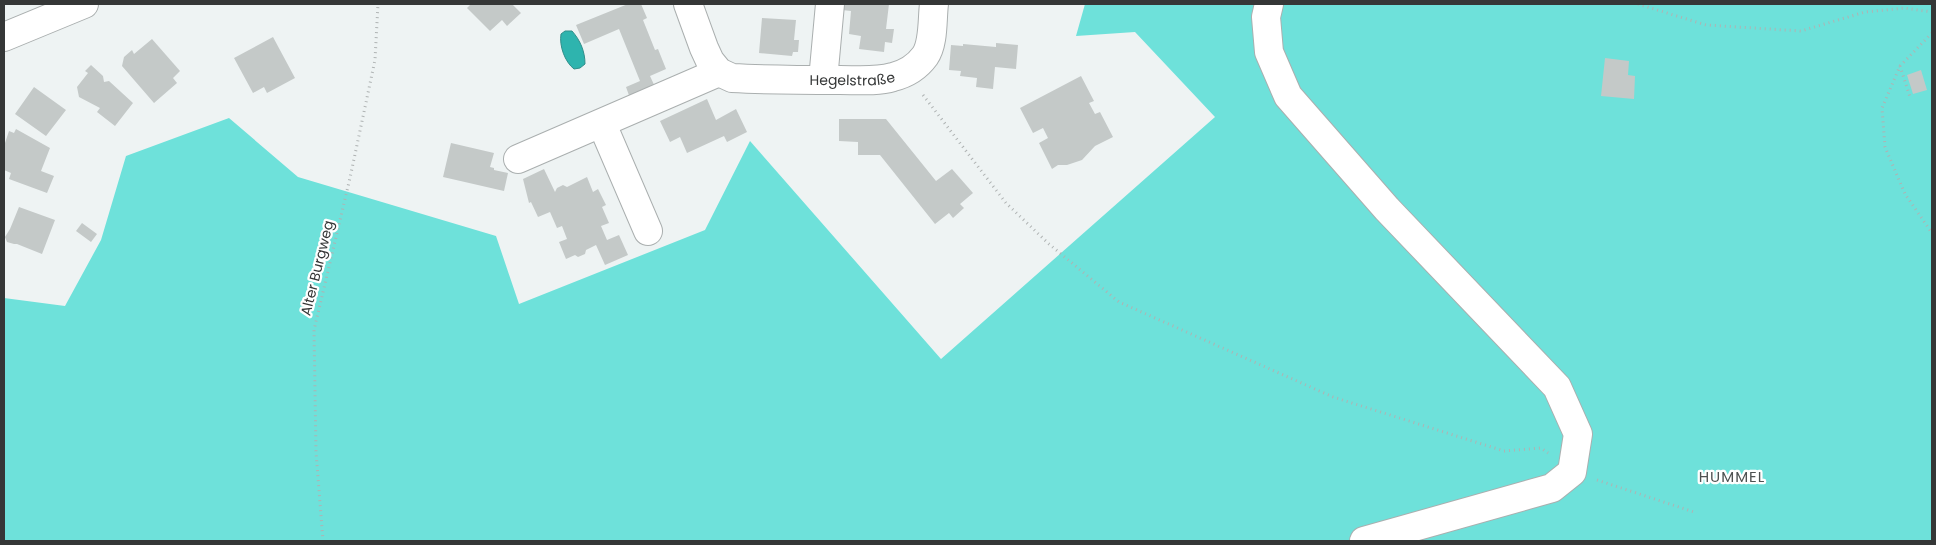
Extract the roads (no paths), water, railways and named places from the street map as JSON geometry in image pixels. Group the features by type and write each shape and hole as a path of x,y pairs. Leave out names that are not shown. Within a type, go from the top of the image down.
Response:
{"street":[{"path":"4,37 84,4"},
{"path":"518,159 719,72 704,48 688,4"},
{"path":"823,80 830,4"},
{"name":"Hegelstraße","path":"719,72 732,78 823,80 874,80 906,73 918,64 926,55 930,46 934,4"},
{"path":"1269,4 1266,17 1269,52 1288,96 1387,209 1557,387 1578,434 1572,472 1552,488 1364,541"},
{"path":"602,124 648,231"}],"district":[{"name":"HUMMEL","path":"1732,476"}]}
